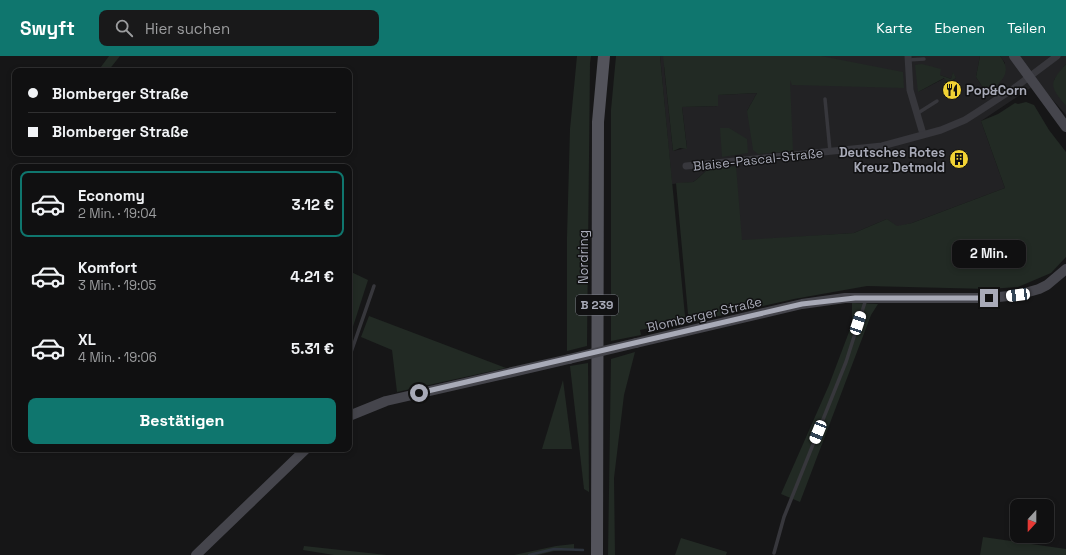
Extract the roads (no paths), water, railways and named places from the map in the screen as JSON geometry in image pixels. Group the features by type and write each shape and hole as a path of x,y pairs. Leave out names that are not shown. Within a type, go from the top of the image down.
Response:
{"main road":[{"name":"Nordring","path":"597,555 598,122 604,56"},
{"path":"1014,56 1066,127"},
{"name":"Blomberger Straße","path":"352,415 386,400 802,304 844,298 989,298 1018,295 1047,285 1066,269"},
{"path":"196,555 303,452"}],"street":[{"name":"Blaise-Pascal-Straße","path":"686,166 882,146 940,130 965,120 1013,89 1057,56"},
{"path":"908,58 910,90 923,134"}],"lane":[{"path":"908,58 924,59"},
{"path":"825,99 830,152"},
{"path":"917,114 937,101"},
{"path":"352,349 374,286"},
{"path":"774,552 784,517 846,362 866,298"}],"waterway":[{"path":"529,555 554,549 583,550"}],"place":[{"name":"Pop&Corn","path":"952,90"},
{"name":"Deutsches Rotes Kreuz Detmold","path":"959,159"}]}
